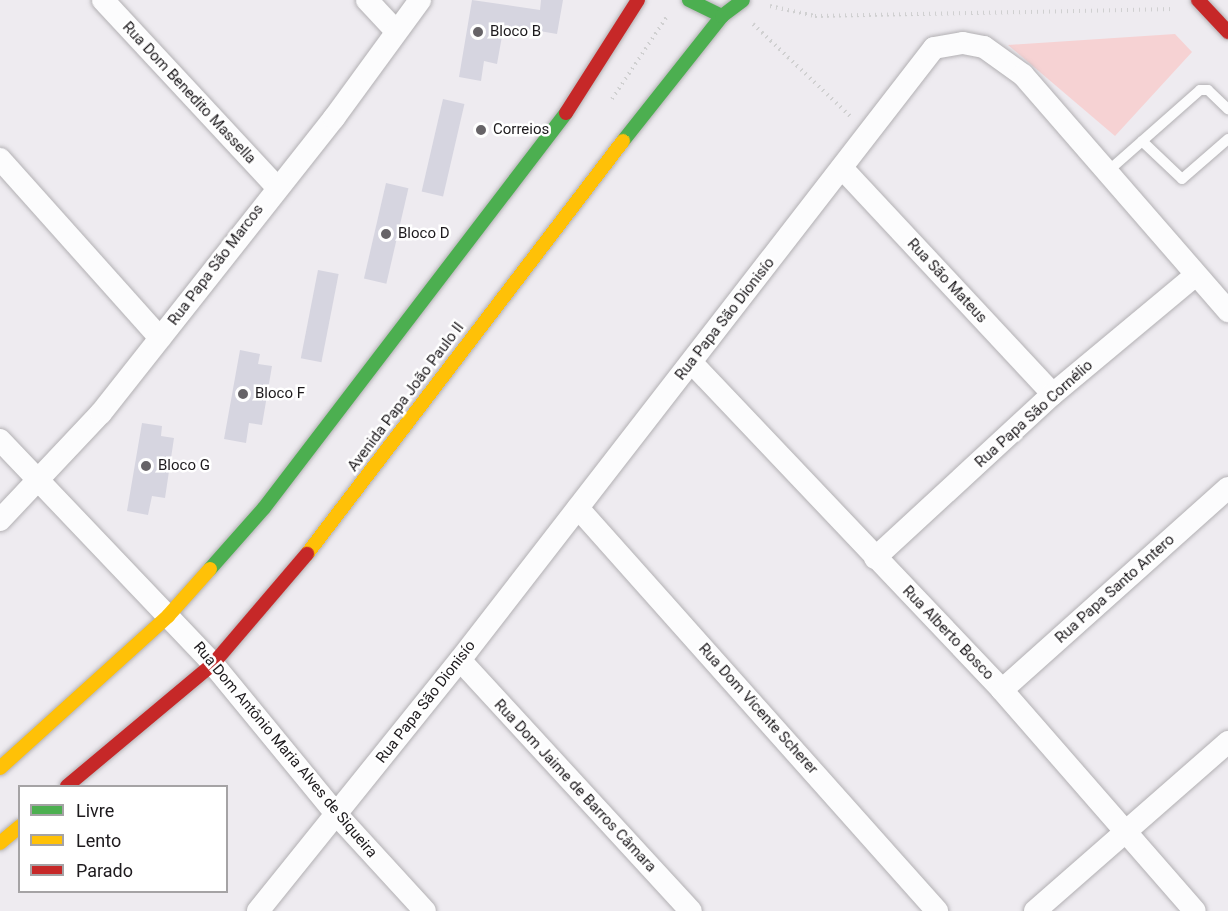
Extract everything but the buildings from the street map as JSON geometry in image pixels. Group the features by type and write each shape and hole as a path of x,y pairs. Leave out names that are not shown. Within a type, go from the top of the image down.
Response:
{"street":[{"name":"Rua Dom Benedito Massella","path":"103,0 276,186"},
{"path":"367,0 395,30"},
{"name":"Rua Papa São Marcos","path":"0,520 40,483 160,338 276,186 334,118 395,30 420,0"},
{"path":"0,768 168,616 264,508 487,220 578,98 638,0"},
{"path":"689,0 722,16"},
{"path":"1201,2 1228,32"},
{"name":"Avenida Papa João Paulo II","path":"68,785 213,664 295,569 722,16 739,3"},
{"name":"Rua Papa São Dionisío","path":"258,911 460,660 934,48 963,43 984,47 1023,75 1228,311"},
{"path":"0,159 160,338"},
{"name":"Rua São Mateus","path":"842,168 1053,394"},
{"name":"Rua Papa São Cornélio","path":"875,558 1053,394 1196,275"},
{"name":"Rua Alberto Bosco","path":"692,363 1002,690 1195,911"},
{"name":"Rua Dom Antônio Maria Alves de Siqueira","path":"0,440 213,664 337,815 425,911"},
{"name":"Rua Papa Santo Antero","path":"1002,690 1228,488"},
{"name":"Rua Dom Vicente Scherer","path":"578,508 937,911"},
{"name":"Rua Dom Jaime de Barros Câmara","path":"460,660 691,911"},
{"path":"1035,911 1228,742"},
{"path":"0,843 18,828"}],"lane":[{"path":"1107,172 1204,88 1228,109"},
{"path":"1142,141 1182,179 1228,139"}],"path":[{"path":"762,0 780,11 815,16 1167,8 1188,12 1201,2"},
{"path":"739,3 868,133"}],"shaded area":[{"path":"1175,34 1192,52 1115,136 1008,45"}],"traffic: fast":[{"path":"689,0 722,16"},
{"path":"623,141 722,16 743,0"},
{"path":"210,569 264,508 566,113"}],"traffic: slow":[{"path":"307,554 623,141"},
{"path":"0,768 168,616 210,569"},
{"path":"0,843 18,828"}],"traffic: jam":[{"path":"566,113 638,0"},
{"path":"1198,0 1228,32"},
{"path":"68,785 213,664 307,554"}],"place":[{"name":"Bloco B","path":"478,32"},
{"name":"Correios","path":"481,130"},
{"name":"Bloco D","path":"386,234"},
{"name":"Bloco F","path":"243,394"},
{"name":"Bloco G","path":"146,466"}]}
